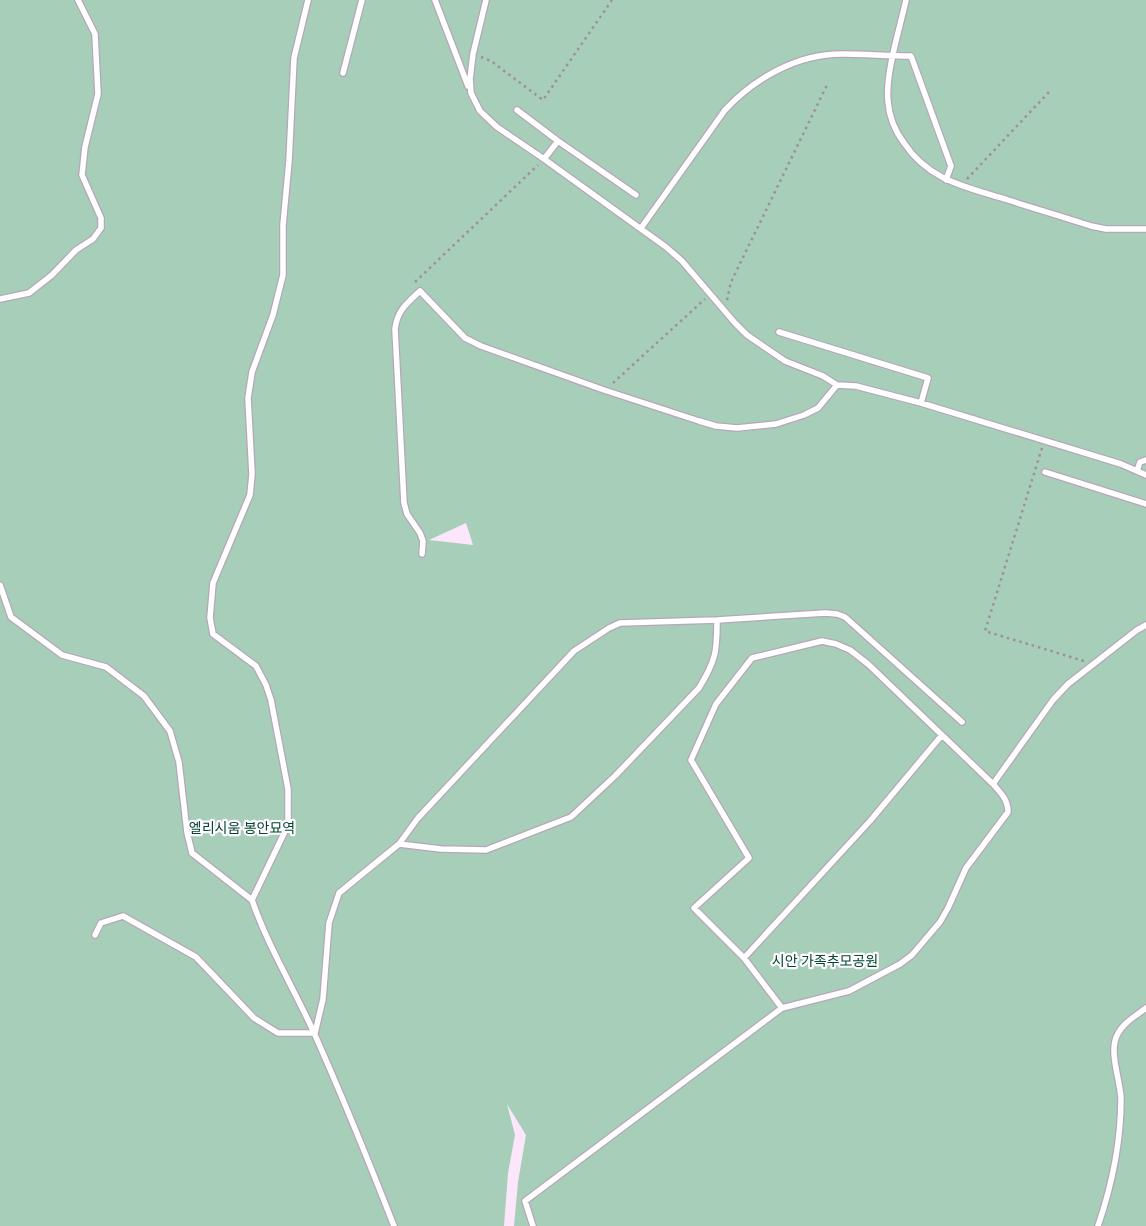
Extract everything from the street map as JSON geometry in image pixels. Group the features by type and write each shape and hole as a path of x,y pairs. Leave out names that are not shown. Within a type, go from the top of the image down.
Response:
{"lane":[{"path":"0,299 29,293 52,275 76,250 93,239 102,228 101,218 82,175 84,148 98,94 95,34 78,0"},
{"path":"252,900 288,825 288,789 271,700 266,685 256,666 213,634 210,618 213,584 250,495 252,474 248,398 252,372 273,315 283,275 283,225 290,161 294,58 308,0"},
{"path":"343,73 362,0"},
{"path":"435,0 475,102 487,119 640,228 682,261 747,335 778,357 824,376 837,385 856,386 922,403 1121,464 1146,475"},
{"path":"471,92 470,80 473,54 486,0"},
{"path":"906,0 893,56 888,84 888,100 894,126 910,153 922,165 946,180 961,186 1092,226 1106,229 1146,229"},
{"path":"640,228 736,97 771,73 790,64 816,57 841,54 911,56 951,166 946,180"},
{"path":"517,110 636,195"},
{"path":"544,159 558,141"},
{"path":"422,554 423,541 407,514 404,503 395,329 396,318 401,310 420,291 465,338 480,346 604,390 716,426 737,428 776,424 804,415 818,408 837,385"},
{"path":"778,332 928,378 922,403"},
{"path":"1137,471 1140,462 1146,460"},
{"path":"1045,472 1146,504"},
{"path":"0,585 11,617 62,655 106,667 144,696 170,731 179,762 192,853 252,900 260,923 315,1033 394,1226"},
{"path":"315,1033 323,999 329,923 339,893 399,844 418,818 574,651 609,628 620,624 824,613 837,614 846,617 962,722"},
{"path":"399,844 441,849 486,850 571,817 615,776 699,688 708,673 717,650 717,620"},
{"path":"993,784 1053,700 1068,684 1093,663 1146,625"},
{"path":"533,1226 525,1201 782,1008 849,991 900,964 912,955 940,922 966,868 1008,812 1005,798 993,784 868,664 850,650 822,641 752,658 716,704 691,760 749,858 694,908 744,958 782,1008"},
{"path":"744,958 870,821 942,735"},
{"path":"95,935 101,923 124,916 196,957 254,1018 278,1033 315,1033"},
{"path":"1098,1226 1108,1198 1120,1121 1121,1098 1115,1042 1123,1025 1146,1008"}],"path":[{"path":"473,54 491,61 543,100 612,0"},
{"path":"725,311 731,282 828,83"},
{"path":"961,186 1049,92"},
{"path":"420,291 413,284 544,159"},
{"path":"604,390 710,295"},
{"path":"1044,441 985,631 1093,663"}],"green space":[{"path":"0,0 1146,0 1146,1226 514,1226 518,1182 526,1135 507,1104 515,1135 508,1173 504,1226 0,1226","holes":["466,523 473,545 429,540"]}],"park label":[{"name":"엘리시움 봉안묘역","path":"242,828"},
{"name":"시안 가족추모공원","path":"825,961"}]}
